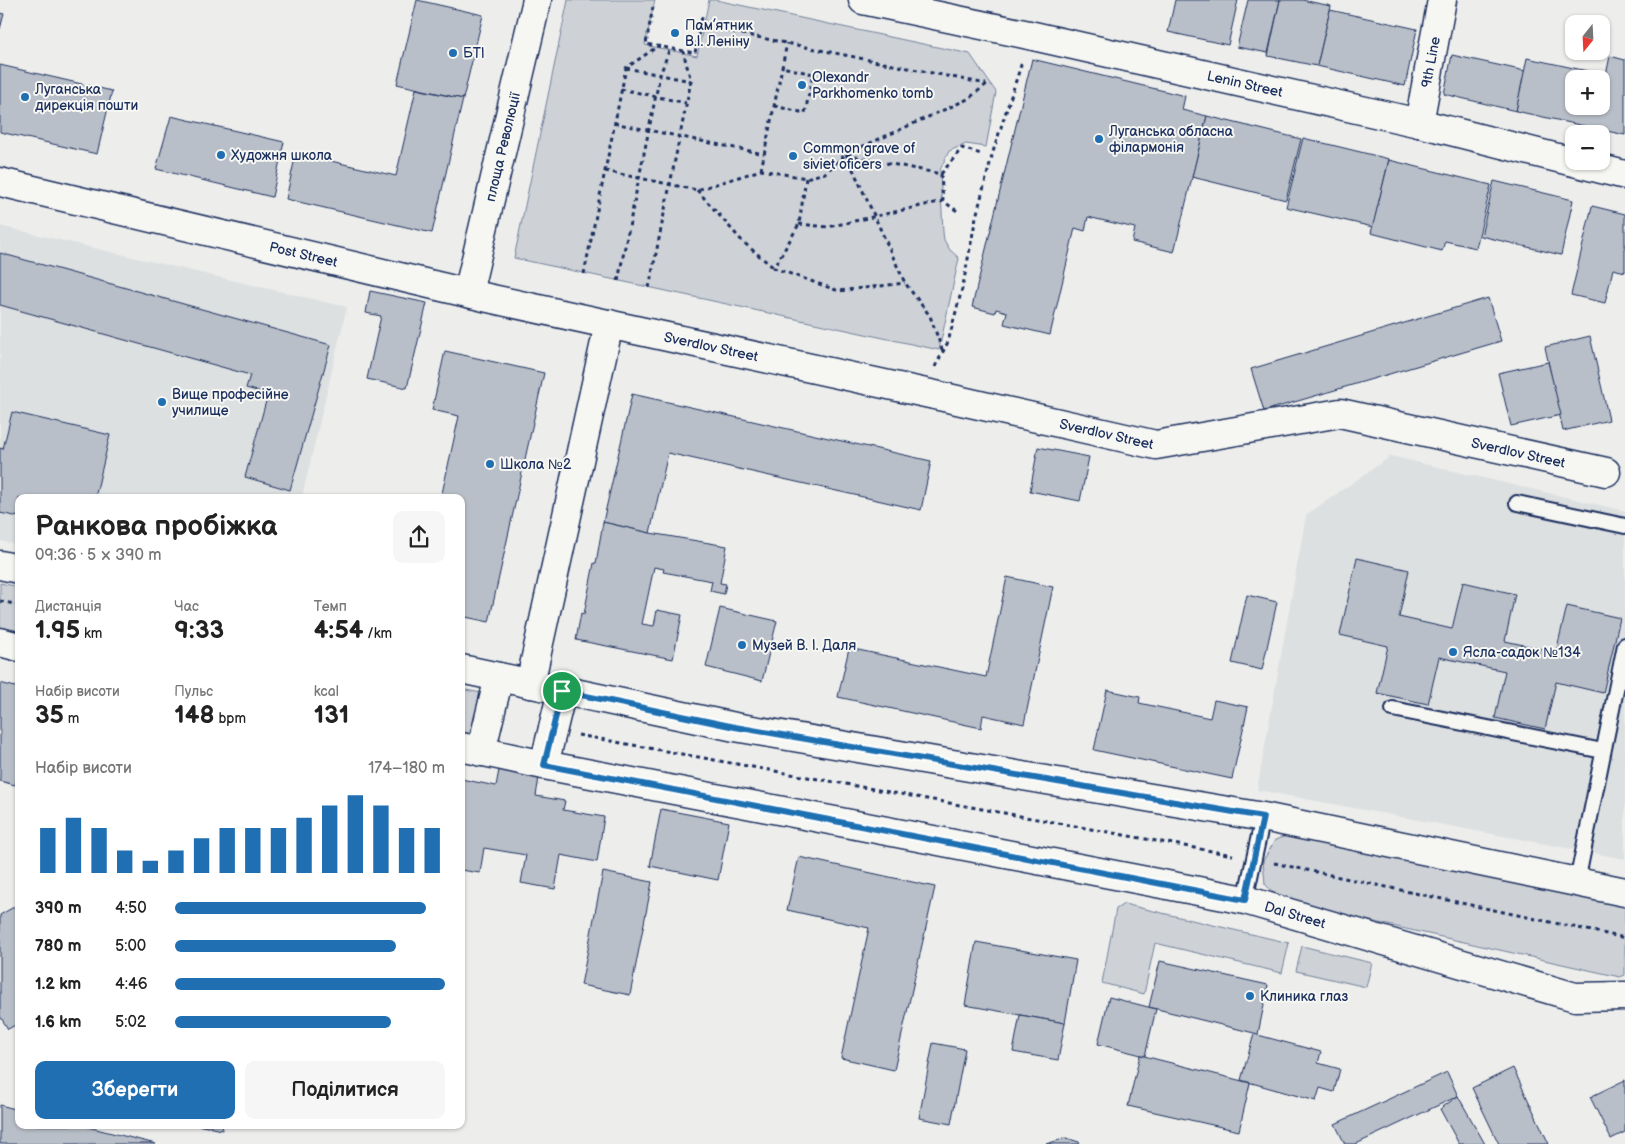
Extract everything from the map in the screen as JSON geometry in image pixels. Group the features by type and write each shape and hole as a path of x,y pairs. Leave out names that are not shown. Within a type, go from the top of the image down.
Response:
{"street":[{"name":"площа Революції","path":"468,293 536,0"},
{"name":"Lenin Street","path":"863,0 1029,34 1420,123 1625,175"},
{"name":"9th Line","path":"1420,123 1442,0"},
{"name":"Post Street","path":"0,182 468,293 608,324"},
{"name":"Sverdlov Street","path":"608,324 1156,445 1340,413 1606,472"},
{"path":"530,684 608,324"},
{"path":"0,565 15,568"},
{"path":"0,642 15,646"},
{"path":"465,670 735,727 1263,817 1625,892"},
{"path":"471,749 499,676"},
{"path":"544,765 562,691"},
{"name":"Dal Street","path":"471,749 544,765 1245,900 1575,997 1625,996"}],"lane":[{"path":"1517,503 1625,526"},
{"path":"1577,882 1625,645"},
{"path":"1394,709 1603,751"},
{"path":"1245,900 1263,817"}],"path":[{"path":"653,7 646,44 696,53 702,17"},
{"path":"605,171 697,190 761,170 806,178 825,173 846,154 968,99 987,84 718,29"},
{"path":"948,342 963,285 978,207 1029,34"},
{"path":"761,170 787,43"},
{"path":"584,274 626,68 658,46"},
{"path":"618,281 660,74 670,48"},
{"path":"649,288 691,81 683,51"},
{"path":"774,106 805,113 813,74 782,67"},
{"path":"626,68 691,81"},
{"path":"621,90 686,103"},
{"path":"614,123 764,154"},
{"path":"943,201 941,174 962,148 980,154"},
{"path":"846,154 941,174"},
{"path":"846,154 904,283 930,316 943,352"},
{"path":"774,268 799,224 806,178"},
{"path":"697,190 743,242 774,268 839,292 904,283"},
{"path":"799,224 828,227 943,201 960,213"},
{"path":"0,601 15,605"},
{"path":"552,730 1254,858 1625,938"}],"shaded area":[{"path":"568,0 655,0 645,45 697,56 709,0 970,54 996,92 986,147 966,144 949,151 940,170 944,240 950,250 959,258 939,350 514,258"},
{"name":"Вище професійне училище","path":"0,226 347,307 303,494 15,494 15,544 0,541"},
{"name":"Ясла-садок №134","path":"1391,456 1625,511 1625,859 1257,790 1306,515"},
{"path":"0,583 15,586 15,630 0,627"},
{"path":"465,690 481,693 471,734 465,733"},
{"path":"1297,832 1625,903 1625,975 1620,977 1281,901 1265,884 1263,861 1275,840"},
{"path":"1124,904 1289,943 1282,973 1155,943 1144,994 1102,983 1116,909"},
{"path":"1302,946 1372,963 1366,987 1296,971"}],"building":[{"path":"417,0 483,15 463,99 397,84"},
{"path":"1175,0 1238,0 1228,45 1168,32"},
{"path":"1248,0 1280,0 1268,53 1237,47"},
{"path":"1280,0 1302,0 1331,6 1317,66 1268,56"},
{"path":"1330,10 1417,29 1405,86 1317,66"},
{"path":"0,13 4,14 0,29"},
{"path":"1452,55 1525,71 1516,111 1444,94"},
{"path":"1610,56 1625,60 1625,135 1610,132 1610,125 1580,125 1516,111 1527,58 1583,70 1565,70 1565,115 1610,115 1610,70 1607,70"},
{"path":"1032,59 1185,96 1182,110 1207,116 1174,252 1132,242 1135,228 1088,217 1085,231 1075,228 1050,335 1004,324 1007,312 996,309 995,313 972,307"},
{"path":"0,65 112,91 97,154 0,132"},
{"path":"416,89 463,99 432,233 286,199 296,153 396,176"},
{"name":"Художня школа","path":"171,116 284,142 272,197 156,169"},
{"path":"1207,116 1301,139 1286,200 1192,177"},
{"path":"1303,138 1389,159 1373,227 1286,207"},
{"path":"1389,160 1491,185 1476,248 1445,241 1442,251 1371,233"},
{"path":"1494,181 1573,200 1561,255 1481,236"},
{"path":"1592,206 1625,214 1625,272 1613,269 1605,303 1571,295"},
{"path":"0,253 331,345 290,490 245,477 268,394 246,388 250,375 0,305"},
{"path":"370,291 427,303 407,388 367,379 381,316 366,313"},
{"path":"1488,298 1501,341 1264,411 1251,369"},
{"path":"1590,336 1609,420 1563,431 1545,347"},
{"path":"445,351 544,373 489,622 465,617 465,494 442,494 459,416 432,410"},
{"path":"1548,362 1561,415 1511,426 1498,373"},
{"path":"632,394 931,461 921,510 668,453 650,533 603,522"},
{"path":"12,412 110,435 96,494 15,494 15,516 0,513 0,448 3,449"},
{"path":"1038,447 1089,457 1080,501 1030,491"},
{"path":"603,522 650,533 727,546 720,583 726,584 724,594 710,591 712,581 663,572 664,569 654,567 642,624 654,626 657,610 682,615 673,659 576,640 581,613 584,614 594,563 596,563"},
{"path":"1357,558 1409,570 1399,617 1452,629 1463,582 1515,594 1505,641 1556,652 1567,606 1620,618 1603,693 1556,682 1545,729 1495,718 1505,671 1439,657 1428,704 1377,693 1388,646 1340,635"},
{"path":"1007,577 1053,587 1024,724 983,715 981,728 838,697 849,648 986,677"},
{"path":"1247,595 1277,602 1262,670 1232,663"},
{"path":"720,608 777,621 762,681 706,667"},
{"path":"0,683 15,687 15,785 0,781"},
{"path":"1107,690 1140,697 1139,703 1210,718 1214,700 1248,707 1232,779 1094,750"},
{"path":"499,770 539,777 536,796 565,801 563,810 604,817 597,862 561,855 555,889 521,883 526,855 484,848 480,873 465,871 465,780 496,786"},
{"path":"661,809 729,822 718,880 650,866"},
{"path":"799,857 935,887 894,1070 841,1058 869,928 787,910"},
{"path":"603,872 652,882 630,995 581,985"},
{"path":"15,906 15,1025 8,1029 0,1016 0,915"},
{"path":"976,942 1076,960 1065,1023 965,1005"},
{"path":"1160,961 1268,985 1258,1034 1149,1007"},
{"path":"1109,997 1156,1009 1145,1056 1098,1044"},
{"path":"1020,1015 1065,1023 1058,1060 1013,1052"},
{"path":"1254,1034 1321,1052 1318,1063 1340,1069 1334,1092 1320,1088 1316,1101 1241,1080"},
{"path":"933,1043 965,1049 951,1124 919,1118"},
{"path":"1140,1055 1250,1083 1239,1131 1128,1106"},
{"path":"1513,1068 1549,1144 1499,1144 1472,1088"},
{"path":"1447,1072 1458,1096 1356,1144 1345,1144 1335,1124"},
{"path":"1625,1080 1625,1132 1611,1139 1590,1097"},
{"path":"1458,1096 1485,1144 1459,1144 1440,1109"},
{"path":"0,1105 15,1109 15,1129 96,1129 156,1144 0,1144"},
{"path":"1066,1138 1080,1144 1046,1144"}],"place":[{"name":"Пам’ятник В.І. Леніну","path":"675,33"},
{"name":"БТІ","path":"453,53"},
{"name":"Olexandr Parkhomenko tomb","path":"802,85"},
{"name":"Луганська дирекція пошти","path":"25,97"},
{"name":"Луганська обласна філармонія","path":"1099,139"},
{"name":"Художня школа","path":"221,155"},
{"name":"Common grave of siviet oficers","path":"793,156"},
{"name":"Вище професійне училище","path":"162,402"},
{"name":"Школа №2","path":"490,464"},
{"name":"Музей В. І. Даля","path":"742,645"},
{"name":"Ясла-садок №134","path":"1453,652"},
{"name":"Клиника глаз","path":"1250,996"}],"route":[{"path":"562,691 735,727 1263,817 1245,900 544,765 562,691"}]}
